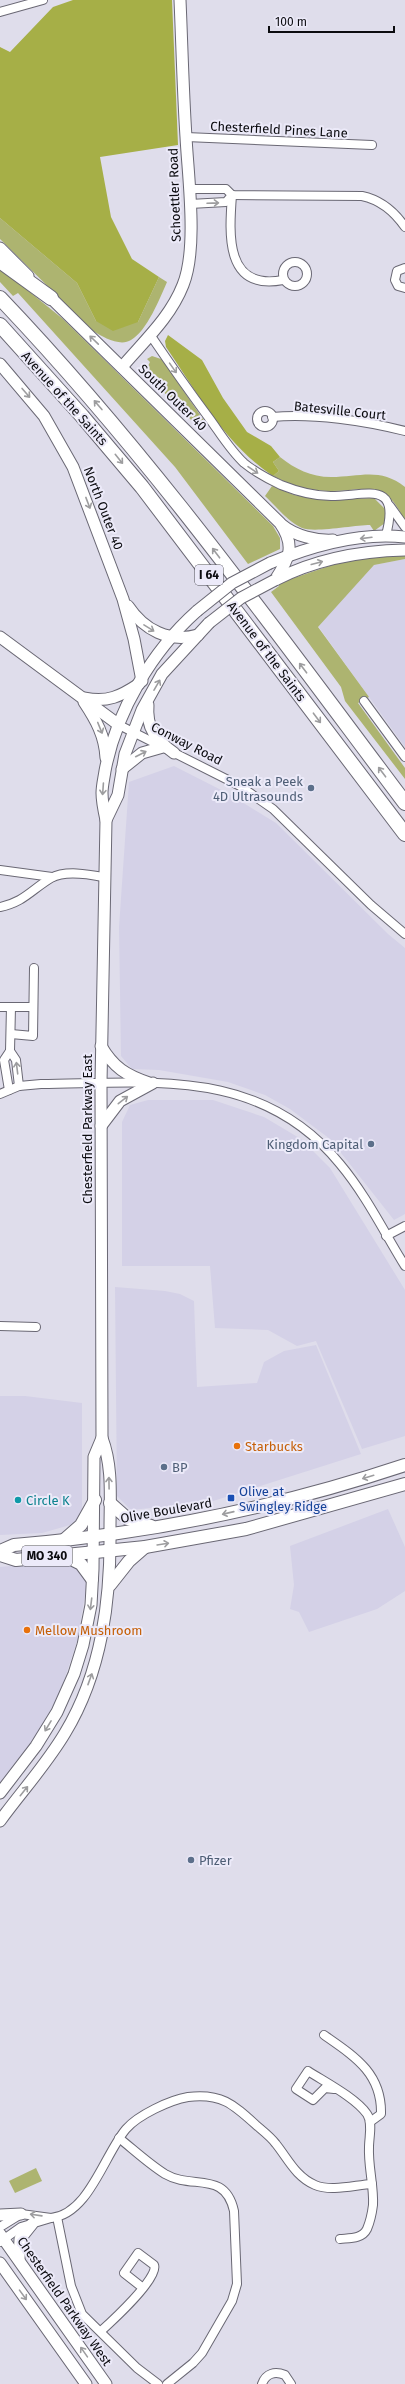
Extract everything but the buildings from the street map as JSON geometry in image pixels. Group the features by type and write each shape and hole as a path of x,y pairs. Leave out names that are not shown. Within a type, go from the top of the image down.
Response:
{"highway":[{"path":"0,261 51,298"},
{"name":"Avenue of the Saints","path":"0,298 99,406 150,468 405,803"},
{"name":"Avenue of the Saints","path":"0,326 78,411 137,481 405,834"}],"main road":[{"name":"Olive Boulevard","path":"0,1551 14,1545 156,1527 280,1501 405,1465"},
{"name":"MO 340","path":"0,1555 16,1560 145,1547 246,1529 405,1484"},
{"path":"65,1539 81,1525 94,1500"},
{"path":"110,1503 128,1519 156,1527"},
{"path":"110,1585 129,1561 145,1547"},
{"path":"62,1555 81,1564 92,1579"}],"street":[{"path":"0,12 43,0"},
{"name":"Schoettler Road","path":"122,367 151,336 167,315 184,283 190,257 190,189 186,137 180,0"},
{"name":"Chesterfield Pines Lane","path":"186,137 372,145"},
{"path":"190,189 226,189 232,195 362,196 377,200 386,206 405,227"},
{"path":"190,204 226,202 232,195"},
{"path":"232,195 232,248 239,267 244,274 258,282 267,283 283,280"},
{"name":"South Outer 40","path":"0,248 280,523 286,532 290,555"},
{"path":"405,268 397,271 395,276 396,283 405,288"},
{"path":"151,336 228,444 251,468 281,485 304,492 331,496 368,492 376,494 387,502 405,527"},
{"name":"North Outer 40","path":"0,364 30,398 58,438 86,498 123,599 134,639 141,682"},
{"name":"Batesville Court","path":"272,417 293,416 341,420 405,431"},
{"path":"386,535 391,516 387,502"},
{"path":"280,523 303,535 321,540 348,540"},
{"name":"Chesterfield Parkway East","path":"110,1550 109,1456 102,1438 101,1046 103,877 106,820 102,792 107,764 119,725 141,682 172,637 197,612 232,583 270,563 290,555 348,540 386,535 405,537"},
{"name":"Chesterfield Parkway East","path":"106,820 118,795 122,769 132,732 148,700 162,674 209,623 241,598 278,577 306,566 357,553 405,550"},
{"path":"278,577 290,555"},
{"path":"123,599 135,617 145,626 172,637 198,635"},
{"name":"Conway Road","path":"0,637 119,725 240,786 273,810 371,905 405,934"},
{"path":"81,697 96,700 113,699 141,682"},
{"path":"81,697 100,726 106,745 107,764"},
{"path":"148,700 147,717 150,728 162,744 174,753"},
{"path":"364,700 405,757"},
{"path":"122,769 142,753 164,747"},
{"path":"0,870 52,877 84,873 103,877"},
{"path":"0,907 14,904 29,896 52,877"},
{"path":"11,1034 33,1036 34,968"},
{"path":"0,1007 33,1007"},
{"path":"9,1090 4,1060 10,1051 11,1007"},
{"path":"101,1046 115,1066 128,1076 151,1083"},
{"path":"0,1052 10,1051"},
{"path":"10,1051 16,1060 19,1086"},
{"path":"101,1126 120,1101 151,1083"},
{"path":"0,1094 19,1086 177,1083 210,1087 262,1104 293,1121 319,1141 340,1163 405,1266"},
{"path":"386,1236 405,1226"},
{"path":"0,1326 36,1327"},
{"name":"Chesterfield Parkway East","path":"94,1551 94,1457 102,1438"},
{"path":"0,1821 44,1766 65,1733 81,1703 99,1649 110,1585 110,1550"},
{"path":"0,1793 36,1746 57,1712 74,1674 91,1605 94,1551"},
{"path":"324,2035 358,2059 374,2078 378,2090 381,2114 370,2122"},
{"path":"334,2088 360,2107 370,2122 369,2149 373,2205 366,2230 359,2237 340,2239"},
{"path":"1,2238 22,2227 69,2212 82,2200 119,2138 133,2122 156,2109 186,2098 217,2097 232,2104 276,2144 300,2176 308,2181 325,2188 372,2184"},
{"path":"119,2138 165,2174 190,2182 205,2182 216,2185 232,2201 234,2211 237,2284 232,2300 202,2353 193,2363 167,2384"},
{"path":"0,2215 21,2214 54,2217"},
{"path":"0,2227 21,2214"},
{"path":"54,2217 75,2300 82,2314 137,2368 158,2384"},
{"path":"19,2260 20,2239 32,2224"},
{"name":"Chesterfield Parkway West","path":"1,2238 19,2260 106,2384"},
{"path":"0,2264 86,2384"},
{"path":"101,2331 117,2317 143,2288"},
{"path":"262,2384 268,2375 275,2373 285,2375 291,2384"}],"shaded area":[{"path":"405,559 405,747 318,626 374,565"},
{"path":"174,766 229,794 276,823 388,934 405,948 405,1214 394,1220 330,1139 290,1109 265,1095 228,1082 159,1070 132,1069 121,1056 119,927 129,782"},
{"path":"148,1100 213,1100 264,1117 301,1139 330,1168 405,1290 405,1436 362,1449 316,1341 297,1346 268,1330 215,1328 210,1266 122,1266 122,1122 130,1105"},
{"path":"115,1287 165,1291 180,1294 194,1301 197,1387 257,1383 264,1362 284,1351 316,1345 361,1454 210,1502 131,1510 117,1496"},
{"path":"0,1396 25,1396 82,1403 82,1515 70,1525 42,1533 0,1535"},
{"path":"388,1509 405,1547 405,1591 377,1609 309,1632 299,1612 290,1609 294,1585 290,1546"},
{"path":"64,1561 75,1566 86,1577 87,1583 77,1641 62,1687 46,1719 27,1749 0,1783 0,1567"}],"green space":[{"path":"73,0 172,0 178,145 100,157 111,217 132,259 159,277 138,322 113,331 96,321 77,283 0,218 0,47 10,52 53,7"},
{"path":"0,218 77,283 96,321 138,322 159,277 167,282 148,322 137,336 127,342 117,342 93,331 0,239"},
{"path":"0,268 63,319 273,526 280,538 280,549 248,564 175,467 18,293 13,296 0,282"},
{"path":"168,335 202,360 223,398 247,432 271,446 280,457 273,462 279,471 273,476 256,463 226,434 201,400 166,347 165,341"},
{"path":"152,356 161,359 165,364 207,425 200,429 150,378 147,368 150,362 147,359"},
{"path":"280,457 297,469 317,476 331,477 370,474 387,477 396,481 405,487 405,522 397,506 388,496 379,491 368,489 332,491 311,489 295,485 273,476 279,471 273,462"},
{"path":"272,486 294,495 323,500 374,498 387,511 385,523 374,531 370,525 316,530 302,528 287,518 265,496"},
{"path":"377,555 405,555 405,559 374,565 318,627 369,697 358,703 405,768 405,779 345,701 341,687 271,592 279,586 279,583 344,561"},
{"path":"36,2168 42,2181 15,2193 9,2181"}],"place":[{"name":"Sneak a Peek 4D Ultrasounds","path":"311,788"},
{"name":"Kingdom Capital","path":"371,1144"},
{"name":"Starbucks","path":"237,1446"},
{"name":"BP","path":"164,1467"},
{"name":"Olive at Swingley Ridge","path":"231,1498"},
{"name":"Circle K","path":"18,1500"},
{"name":"Mellow Mushroom","path":"27,1630"},
{"name":"Pfizer","path":"191,1860"}]}
